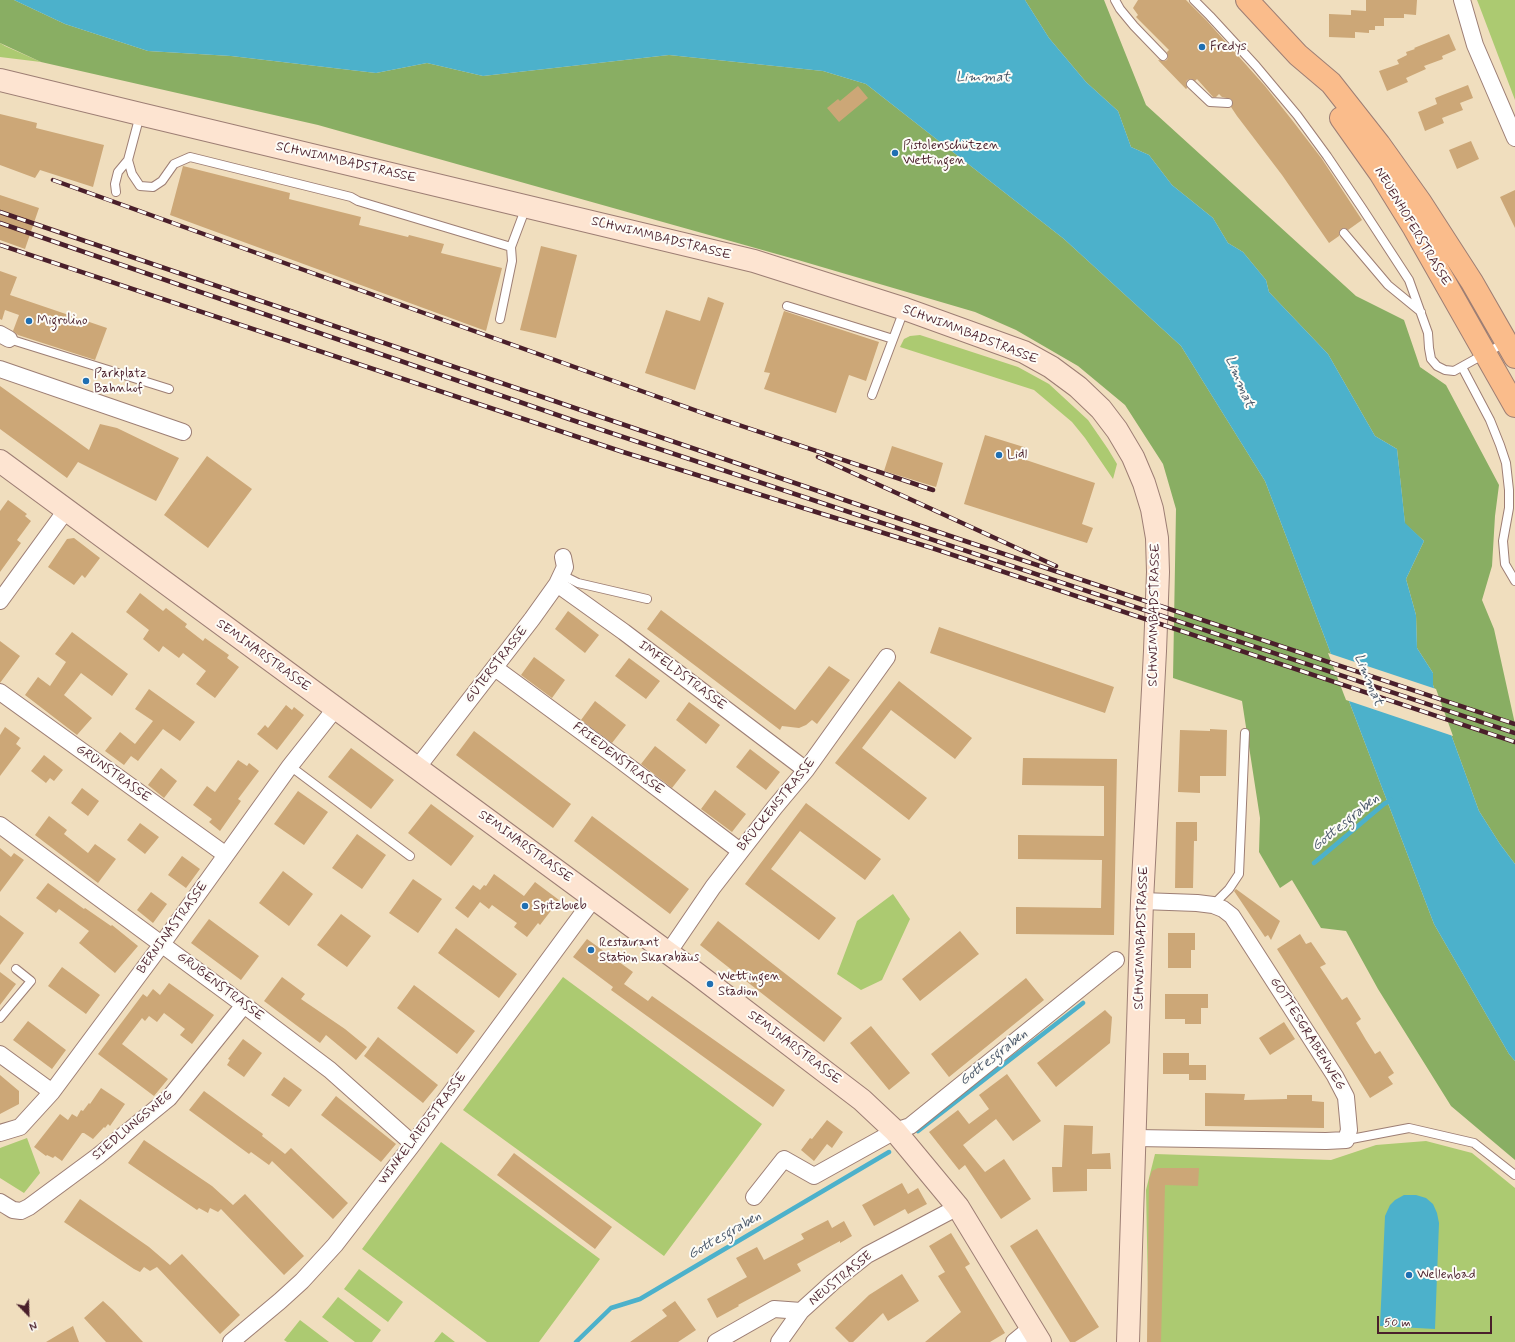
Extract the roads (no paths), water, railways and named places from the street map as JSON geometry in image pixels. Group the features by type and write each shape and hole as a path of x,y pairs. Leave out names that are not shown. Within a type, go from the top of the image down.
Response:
{"main road":[{"name":"NEUENHOFERSTRASSE","path":"1247,0 1298,55 1331,83 1379,144 1421,203 1472,282 1511,349"},
{"name":"NEUENHOFERSTRASSE","path":"1298,55 1321,92 1354,135 1414,228 1515,406"},
{"name":"SCHWIMMBADSTRASSE","path":"0,80 754,261 905,309 1024,352 1052,367 1078,387 1101,409 1133,457 1144,483 1152,509 1157,538 1158,572 1142,901 1128,1342"},
{"name":"SEMINARSTRASSE","path":"0,461 67,509 137,563 335,709 594,898 862,1100 895,1131 958,1207 1036,1335"}],"street":[{"path":"1462,0 1476,45 1515,138"},
{"path":"0,369 183,432"},
{"path":"0,601 67,509"},
{"path":"560,580 565,567 563,557"},
{"name":"GÜTERSTRASSE","path":"417,768 495,668 560,580"},
{"name":"IMFELDSTRASSE","path":"560,580 624,632 806,770"},
{"name":"BRÜCKENSTRASSE","path":"668,953 713,887 740,851 806,770 887,657"},
{"name":"FRIEDENSTRASSE","path":"495,668 740,851"},
{"name":"GRÜNSTRASSE","path":"0,692 226,855"},
{"name":"BERNINASTRASSE","path":"0,1133 20,1127 52,1092 162,944 290,766 335,709"},
{"name":"GRUBENSTRASSE","path":"0,825 330,1070 413,1144"},
{"name":"WINKELRIEDSTRASSE","path":"231,1342 302,1281 335,1245 413,1144 594,898"},
{"name":"GOTTESGRABENWEG","path":"1142,901 1213,905 1223,909 1232,916 1335,1076 1346,1097 1349,1130 1346,1140"},
{"path":"754,1197 784,1159 814,1176 895,1131 910,1126 1116,960"},
{"name":"SIEDLUNGSWEG","path":"0,1202 14,1210 21,1211 29,1207 73,1175 169,1098 244,1005"},
{"path":"0,1054 52,1092"},
{"path":"1135,1138 1346,1140"},
{"name":"NEUSTRASSE","path":"779,1342 801,1312 833,1282 867,1255 958,1207"},
{"path":"716,1342 774,1309 801,1312"},
{"path":"1014,1342 1036,1335"}],"lane":[{"path":"1115,0 1120,9 1134,26 1163,56"},
{"path":"1194,0 1256,66 1297,115 1362,208 1409,280 1428,333 1431,359 1437,366 1445,370 1454,370 1486,354 1511,349"},
{"path":"1191,84 1210,102 1228,103"},
{"path":"116,192 115,184 118,172 128,160 140,114"},
{"path":"128,160 132,174 140,186 153,187 162,181 174,164 190,157 351,197 358,201 511,247"},
{"path":"500,320 512,261 511,247 526,206"},
{"path":"1344,233 1388,285 1421,312"},
{"path":"787,306 893,339"},
{"path":"872,395 905,309"},
{"path":"4,336 169,388"},
{"path":"1462,367 1490,420 1506,463 1510,490 1509,508 1503,541 1505,564 1515,581"},
{"path":"560,580 578,582 647,599"},
{"path":"1213,905 1228,889 1239,874 1245,733"},
{"path":"290,766 410,856"},
{"path":"0,1018 32,981 16,969"},
{"path":"1346,1140 1409,1128 1474,1143 1515,1175"}],"water":[{"name":"Limmat","path":"14,0 1025,0 1049,38 1086,82 1118,111 1131,147 1149,155 1172,185 1213,218 1228,243 1243,252 1266,280 1269,292 1328,354 1375,436 1397,449 1405,523 1424,541 1406,579 1416,615 1417,648 1433,673 1433,685 1479,811 1515,864 1515,1061 1509,1054 1434,924 1265,481 1181,346 1064,239 866,84 823,71 669,55 483,76 427,63 376,73 231,56 148,51 65,24"},
{"name":"Wellenbad","path":"1404,1195 1416,1195 1426,1198 1433,1204 1437,1213 1439,1223 1435,1329 1380,1326 1385,1216 1390,1205"}],"waterway":[{"name":"Gottesgraben","path":"1314,863 1384,804 1391,800"},
{"name":"Gottesgraben","path":"918,1131 1083,1003"},
{"name":"Gottesgraben","path":"576,1342 611,1308 640,1299 889,1152"}],"railway":[{"path":"53,180 700,412 933,490"},
{"path":"0,212 959,539 1515,724"},
{"path":"0,223 572,420 1515,733"},
{"path":"0,245 623,452 932,548 1515,742"},
{"path":"818,457 1056,566"}],"place":[{"name":"Fredys","path":"1202,47"},
{"name":"Pistolenschützen Wettingen","path":"895,153"},
{"name":"Migrolino","path":"29,321"},
{"name":"Parkplatz Bahnhof","path":"86,381"},
{"name":"Lidl","path":"999,455"},
{"name":"Spitzbueb","path":"525,906"},
{"name":"Restaurant Station Skarabäus","path":"591,950"},
{"name":"Wettingen Stadion","path":"710,984"},
{"name":"Wellenbad","path":"1409,1275"}]}
